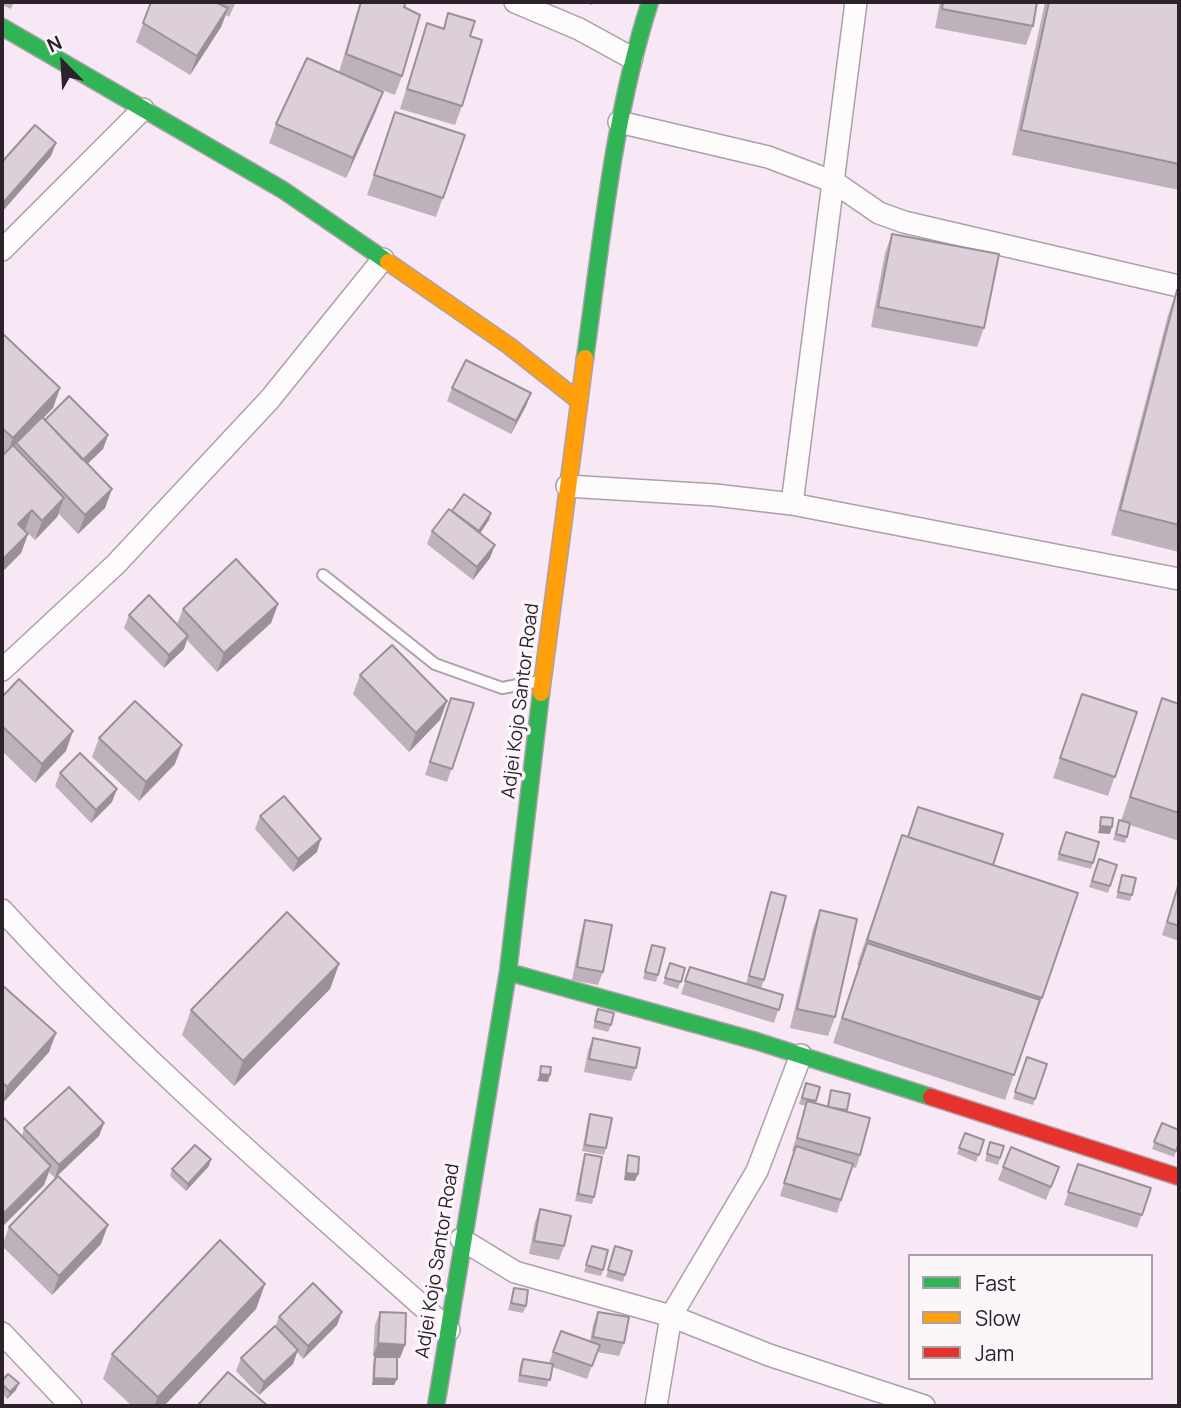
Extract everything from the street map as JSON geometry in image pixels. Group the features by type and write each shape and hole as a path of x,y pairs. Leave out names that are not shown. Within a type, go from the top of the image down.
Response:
{"street":[{"path":"515,2 579,29 632,58"},
{"name":"Adjei Kojo Santor Road","path":"436,1406 461,1239 508,972 567,486 619,122 632,58 650,2"},
{"path":"792,503 856,2"},
{"path":"2,27 283,190 508,345 579,401"},
{"path":"2,250 143,109"},
{"path":"619,122 768,157 834,182 879,213 904,222 1179,286"},
{"path":"2,670 116,564 270,399 383,259"},
{"path":"567,486 715,495 792,503 1179,579"},
{"path":"2,909 70,984 247,1150 449,1331"},
{"path":"508,972 801,1055 1179,1177"},
{"path":"656,1406 671,1316 757,1171 801,1055"},
{"path":"461,1239 515,1272 671,1316 769,1355 924,1406"},
{"path":"2,1333 71,1406"}],"lane":[{"path":"323,575 435,664 502,688 545,680"}],"building":[{"path":"151,2 215,2 228,8 197,56 143,23"},
{"path":"361,2 406,2 404,7 420,15 402,76 346,54"},
{"path":"943,2 1037,2 1033,26 942,9"},
{"path":"1049,2 1179,2 1179,164 1021,130"},
{"path":"448,13 475,21 470,36 482,40 462,106 407,89 427,23 444,29"},
{"path":"307,58 383,92 353,158 276,124"},
{"path":"395,112 465,135 443,198 374,175"},
{"path":"35,125 56,143 2,204 2,162"},
{"path":"892,234 999,254 984,328 878,307"},
{"path":"1177,290 1179,291 1179,525 1120,510"},
{"path":"2,333 60,388 13,438 2,428"},
{"path":"466,360 531,393 516,421 452,388"},
{"path":"69,396 108,435 83,460 45,420"},
{"path":"42,417 112,489 85,515 16,443"},
{"path":"13,445 64,498 42,521 32,510 18,524 28,534 2,560 2,456"},
{"path":"464,494 491,513 479,531 452,511"},
{"path":"449,509 495,545 477,567 432,531"},
{"path":"236,559 278,604 224,653 183,609"},
{"path":"149,595 188,636 169,655 129,615"},
{"path":"392,645 447,701 416,733 360,675"},
{"path":"19,679 73,731 42,764 2,726 2,697"},
{"path":"1082,694 1137,712 1115,777 1060,758"},
{"path":"451,698 474,703 452,769 430,762"},
{"path":"1162,698 1179,704 1179,813 1130,797"},
{"path":"135,701 182,745 146,782 99,738"},
{"path":"80,753 117,789 96,810 60,773"},
{"path":"284,796 321,839 298,859 260,816"},
{"path":"918,807 1003,834 993,865 908,837"},
{"path":"1101,817 1113,818 1112,827 1100,826"},
{"path":"1119,820 1130,823 1127,837 1116,834"},
{"path":"1066,832 1099,842 1093,863 1059,854"},
{"path":"902,835 1078,893 1042,998 867,940"},
{"path":"1099,859 1117,865 1110,886 1092,881"},
{"path":"1122,875 1136,878 1132,895 1118,892"},
{"path":"1179,887 1179,926 1167,922"},
{"path":"771,892 786,896 764,980 749,976"},
{"path":"820,910 857,919 835,1017 797,1009"},
{"path":"287,912 339,964 243,1061 191,1010"},
{"path":"585,920 612,925 603,972 577,967"},
{"path":"867,943 1040,1000 1014,1075 842,1018"},
{"path":"652,945 665,948 658,975 645,972"},
{"path":"670,963 685,968 681,982 665,978"},
{"path":"690,967 783,995 779,1010 685,981"},
{"path":"2,985 56,1033 7,1087 2,1082"},
{"path":"598,1009 614,1013 611,1025 595,1021"},
{"path":"593,1038 640,1048 636,1068 589,1059"},
{"path":"1027,1057 1047,1064 1035,1099 1015,1092"},
{"path":"541,1066 551,1067 550,1075 540,1074"},
{"path":"806,1083 820,1087 816,1101 802,1098"},
{"path":"69,1087 104,1123 59,1165 24,1128"},
{"path":"831,1090 850,1094 847,1110 828,1107"},
{"path":"807,1101 870,1118 860,1155 797,1138"},
{"path":"590,1114 612,1118 606,1148 585,1145"},
{"path":"2,1116 51,1166 2,1215"},
{"path":"1162,1123 1179,1130 1176,1151 1154,1142"},
{"path":"965,1133 984,1140 979,1155 959,1148"},
{"path":"990,1142 1004,1146 1000,1158 987,1154"},
{"path":"195,1145 211,1159 188,1184 172,1169"},
{"path":"796,1146 853,1164 841,1200 784,1183"},
{"path":"1011,1147 1059,1167 1051,1187 1003,1167"},
{"path":"585,1154 602,1157 594,1197 578,1194"},
{"path":"628,1155 639,1157 638,1174 626,1173"},
{"path":"1078,1164 1151,1188 1142,1215 1068,1192"},
{"path":"58,1176 108,1225 59,1276 9,1227"},
{"path":"540,1209 571,1216 564,1246 534,1241"},
{"path":"220,1240 265,1284 158,1397 112,1354"},
{"path":"592,1246 608,1250 603,1270 586,1265"},
{"path":"615,1246 632,1251 625,1275 608,1270"},
{"path":"313,1283 342,1312 308,1346 279,1317"},
{"path":"514,1288 528,1290 526,1306 511,1303"},
{"path":"380,1312 406,1313 405,1345 378,1343"},
{"path":"598,1312 629,1317 624,1343 593,1337"},
{"path":"275,1326 298,1350 264,1382 241,1358"},
{"path":"561,1331 600,1345 592,1366 553,1352"},
{"path":"375,1357 397,1357 397,1379 374,1378"},
{"path":"523,1359 553,1364 550,1380 520,1375"},
{"path":"228,1372 268,1406 197,1406"},
{"path":"8,1374 19,1383 10,1392 2,1384"}],"traffic: fast":[{"path":"585,358 618,134 637,45 650,2"},
{"path":"2,27 283,190 388,262"},
{"path":"436,1406 508,972 541,693"},
{"path":"508,972 756,1041 931,1097"}],"traffic: slow":[{"path":"388,262 508,345 579,401"},
{"path":"541,693 585,358"}],"traffic: jam":[{"path":"931,1097 1179,1177"}]}
